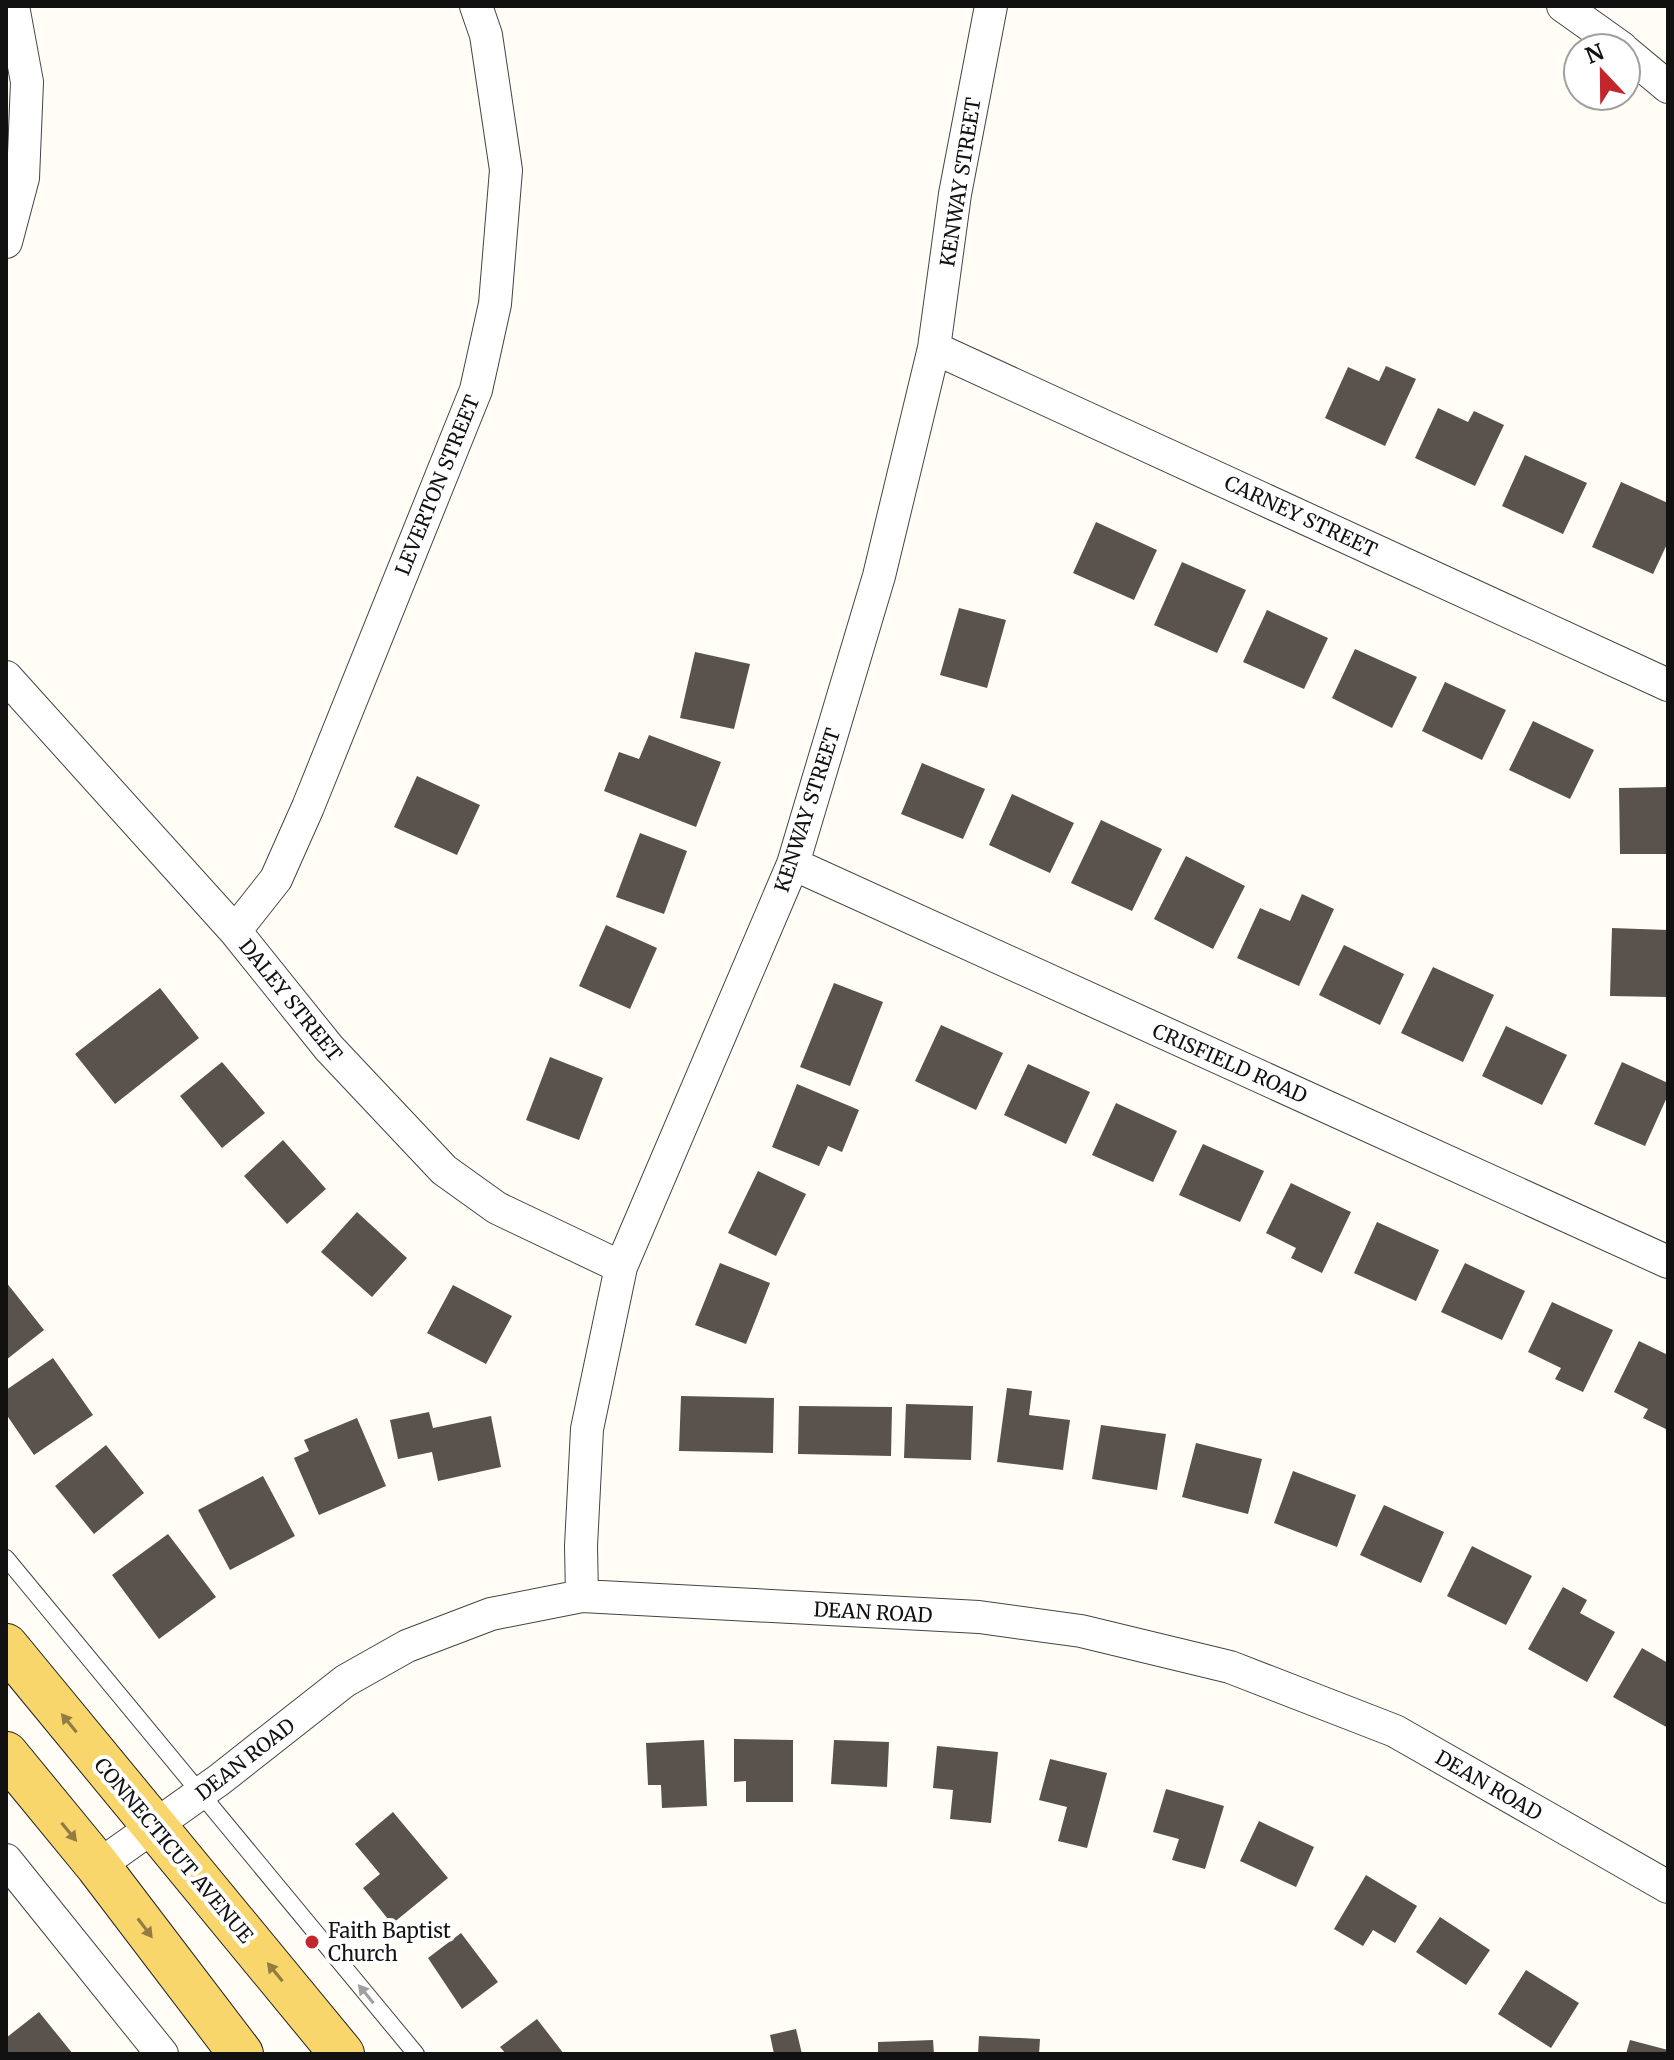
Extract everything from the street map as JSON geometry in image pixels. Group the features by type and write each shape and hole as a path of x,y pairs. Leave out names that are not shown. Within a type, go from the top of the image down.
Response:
{"main road":[{"name":"CONNECTICUT AVENUE","path":"6,1646 342,2054"},
{"path":"6,1754 98,1866 230,2050"}],"street":[{"path":"6,242 23,178 27,82 13,6"},
{"name":"LEVERTON STREET","path":"235,931 276,879 476,390 495,304 506,170 486,35 476,6"},
{"name":"KENWAY STREET","path":"582,1596 581,1546 587,1429 621,1267 793,864 879,576 934,348 955,194 991,6"},
{"path":"1563,6 1599,32"},
{"path":"1642,65 1668,87"},
{"name":"CARNEY STREET","path":"934,348 1668,685"},
{"name":"DALEY STREET","path":"6,677 235,931 329,1048 444,1170 497,1208 621,1267"},
{"name":"CRISFIELD ROAD","path":"793,864 1668,1262"},
{"name":"DEAN ROAD","path":"98,1866 201,1793 345,1681 407,1646 491,1614 582,1596 979,1617 1081,1631 1230,1667 1395,1731 1668,1887"},
{"path":"6,1860 162,2054"}],"lane":[{"path":"6,1558 416,2054"}],"building":[{"path":"1386,366 1416,379 1385,446 1325,418 1348,367 1379,381"},
{"path":"1438,408 1468,422 1474,411 1504,425 1475,486 1415,458"},
{"path":"1525,455 1587,483 1563,534 1502,506"},
{"path":"1621,482 1668,503 1668,542 1653,574 1592,547"},
{"path":"1096,522 1157,550 1134,600 1073,573"},
{"path":"1182,562 1246,590 1217,653 1154,625"},
{"path":"959,608 1006,620 987,688 940,675"},
{"path":"1267,610 1328,638 1304,689 1243,662"},
{"path":"1355,649 1417,677 1392,728 1332,698"},
{"path":"695,652 750,664 734,729 680,718"},
{"path":"1445,682 1506,710 1482,760 1422,731"},
{"path":"1533,721 1594,750 1570,799 1509,770"},
{"path":"649,735 721,762 696,827 604,791 619,752 639,759"},
{"path":"922,763 985,789 963,839 901,814"},
{"path":"417,776 480,805 457,855 394,827"},
{"path":"1668,787 1668,854 1620,854 1619,788"},
{"path":"1012,794 1074,823 1050,873 989,845"},
{"path":"1101,820 1162,849 1132,911 1071,883"},
{"path":"640,833 687,851 664,914 616,897"},
{"path":"1186,856 1245,886 1213,949 1154,919"},
{"path":"1302,894 1334,909 1299,986 1237,958 1260,908 1290,921"},
{"path":"606,925 657,948 630,1009 579,986"},
{"path":"1612,928 1668,930 1668,997 1610,996"},
{"path":"1344,945 1404,974 1380,1025 1319,995"},
{"path":"1433,967 1494,995 1463,1062 1401,1033"},
{"path":"834,983 883,1002 850,1086 800,1067"},
{"path":"160,988 199,1038 115,1104 75,1054"},
{"path":"941,1025 1003,1053 976,1110 915,1081"},
{"path":"1506,1026 1567,1055 1542,1105 1482,1076"},
{"path":"550,1057 603,1078 579,1140 526,1120"},
{"path":"222,1062 265,1113 222,1148 180,1096"},
{"path":"1622,1062 1668,1083 1668,1095 1645,1146 1594,1124"},
{"path":"1028,1064 1090,1092 1066,1144 1004,1115"},
{"path":"797,1084 859,1110 842,1152 828,1146 819,1166 772,1147"},
{"path":"1116,1103 1177,1131 1153,1182 1092,1155"},
{"path":"283,1140 326,1189 287,1224 244,1176"},
{"path":"1203,1144 1264,1171 1240,1222 1179,1195"},
{"path":"758,1171 806,1194 776,1256 728,1233"},
{"path":"1291,1183 1351,1212 1322,1273 1291,1258 1296,1248 1266,1233"},
{"path":"357,1212 407,1258 372,1297 321,1252"},
{"path":"1377,1222 1439,1250 1416,1301 1354,1273"},
{"path":"720,1263 770,1283 746,1344 695,1325"},
{"path":"1465,1263 1525,1291 1502,1340 1441,1312"},
{"path":"6,1282 44,1330 6,1360"},
{"path":"453,1285 512,1316 486,1364 427,1333"},
{"path":"1552,1302 1613,1330 1583,1392 1555,1379 1561,1368 1528,1352"},
{"path":"1639,1341 1668,1355 1668,1430 1643,1418 1648,1409 1614,1392"},
{"path":"53,1358 93,1415 34,1455 6,1414 6,1390"},
{"path":"1007,1388 1032,1391 1029,1415 1070,1420 1063,1470 997,1462"},
{"path":"681,1396 774,1398 773,1453 679,1451"},
{"path":"906,1404 973,1406 971,1460 904,1458"},
{"path":"799,1406 892,1407 891,1456 798,1454"},
{"path":"429,1412 433,1428 491,1416 501,1467 438,1481 432,1452 398,1459 390,1420"},
{"path":"357,1418 386,1486 319,1515 294,1458 309,1451 304,1440"},
{"path":"1101,1425 1166,1434 1157,1490 1092,1479"},
{"path":"1196,1443 1262,1459 1248,1514 1182,1497"},
{"path":"106,1445 144,1493 94,1534 55,1486"},
{"path":"1293,1471 1356,1495 1337,1547 1274,1523"},
{"path":"263,1476 295,1536 230,1570 198,1510"},
{"path":"1384,1505 1444,1532 1421,1583 1360,1555"},
{"path":"168,1534 216,1597 159,1639 112,1575"},
{"path":"1472,1546 1532,1576 1506,1625 1447,1596"},
{"path":"1563,1587 1587,1600 1580,1613 1615,1632 1587,1682 1528,1649"},
{"path":"1642,1648 1668,1663 1668,1728 1613,1697"},
{"path":"734,1739 793,1740 793,1802 746,1802 746,1781 734,1782"},
{"path":"704,1740 707,1806 662,1808 661,1785 648,1785 646,1743"},
{"path":"834,1740 889,1742 887,1787 831,1784"},
{"path":"937,1746 998,1752 991,1823 950,1819 953,1790 933,1788"},
{"path":"1050,1759 1107,1773 1087,1848 1058,1841 1067,1807 1039,1800"},
{"path":"1166,1789 1224,1806 1205,1869 1172,1860 1179,1839 1153,1832"},
{"path":"393,1812 448,1878 392,1924 363,1888 380,1874 355,1844"},
{"path":"1259,1821 1314,1847 1296,1887 1240,1861"},
{"path":"1366,1875 1417,1906 1395,1943 1373,1930 1363,1946 1334,1929"},
{"path":"1440,1917 1490,1950 1466,1985 1416,1952"},
{"path":"461,1933 498,1982 462,2009 428,1958"},
{"path":"1526,1970 1579,2003 1551,2048 1498,2014"},
{"path":"39,2012 73,2054 6,2054 6,2038"},
{"path":"537,2019 564,2054 506,2054 500,2047"},
{"path":"796,2029 802,2054 774,2054 770,2035"},
{"path":"979,2036 1040,2039 1039,2054 978,2054"},
{"path":"933,2040 934,2054 878,2054 878,2042"},
{"path":"1630,2040 1668,2050 1668,2054 1626,2054"}],"place":[{"name":"Faith Baptist Church","path":"312,1942"}]}
